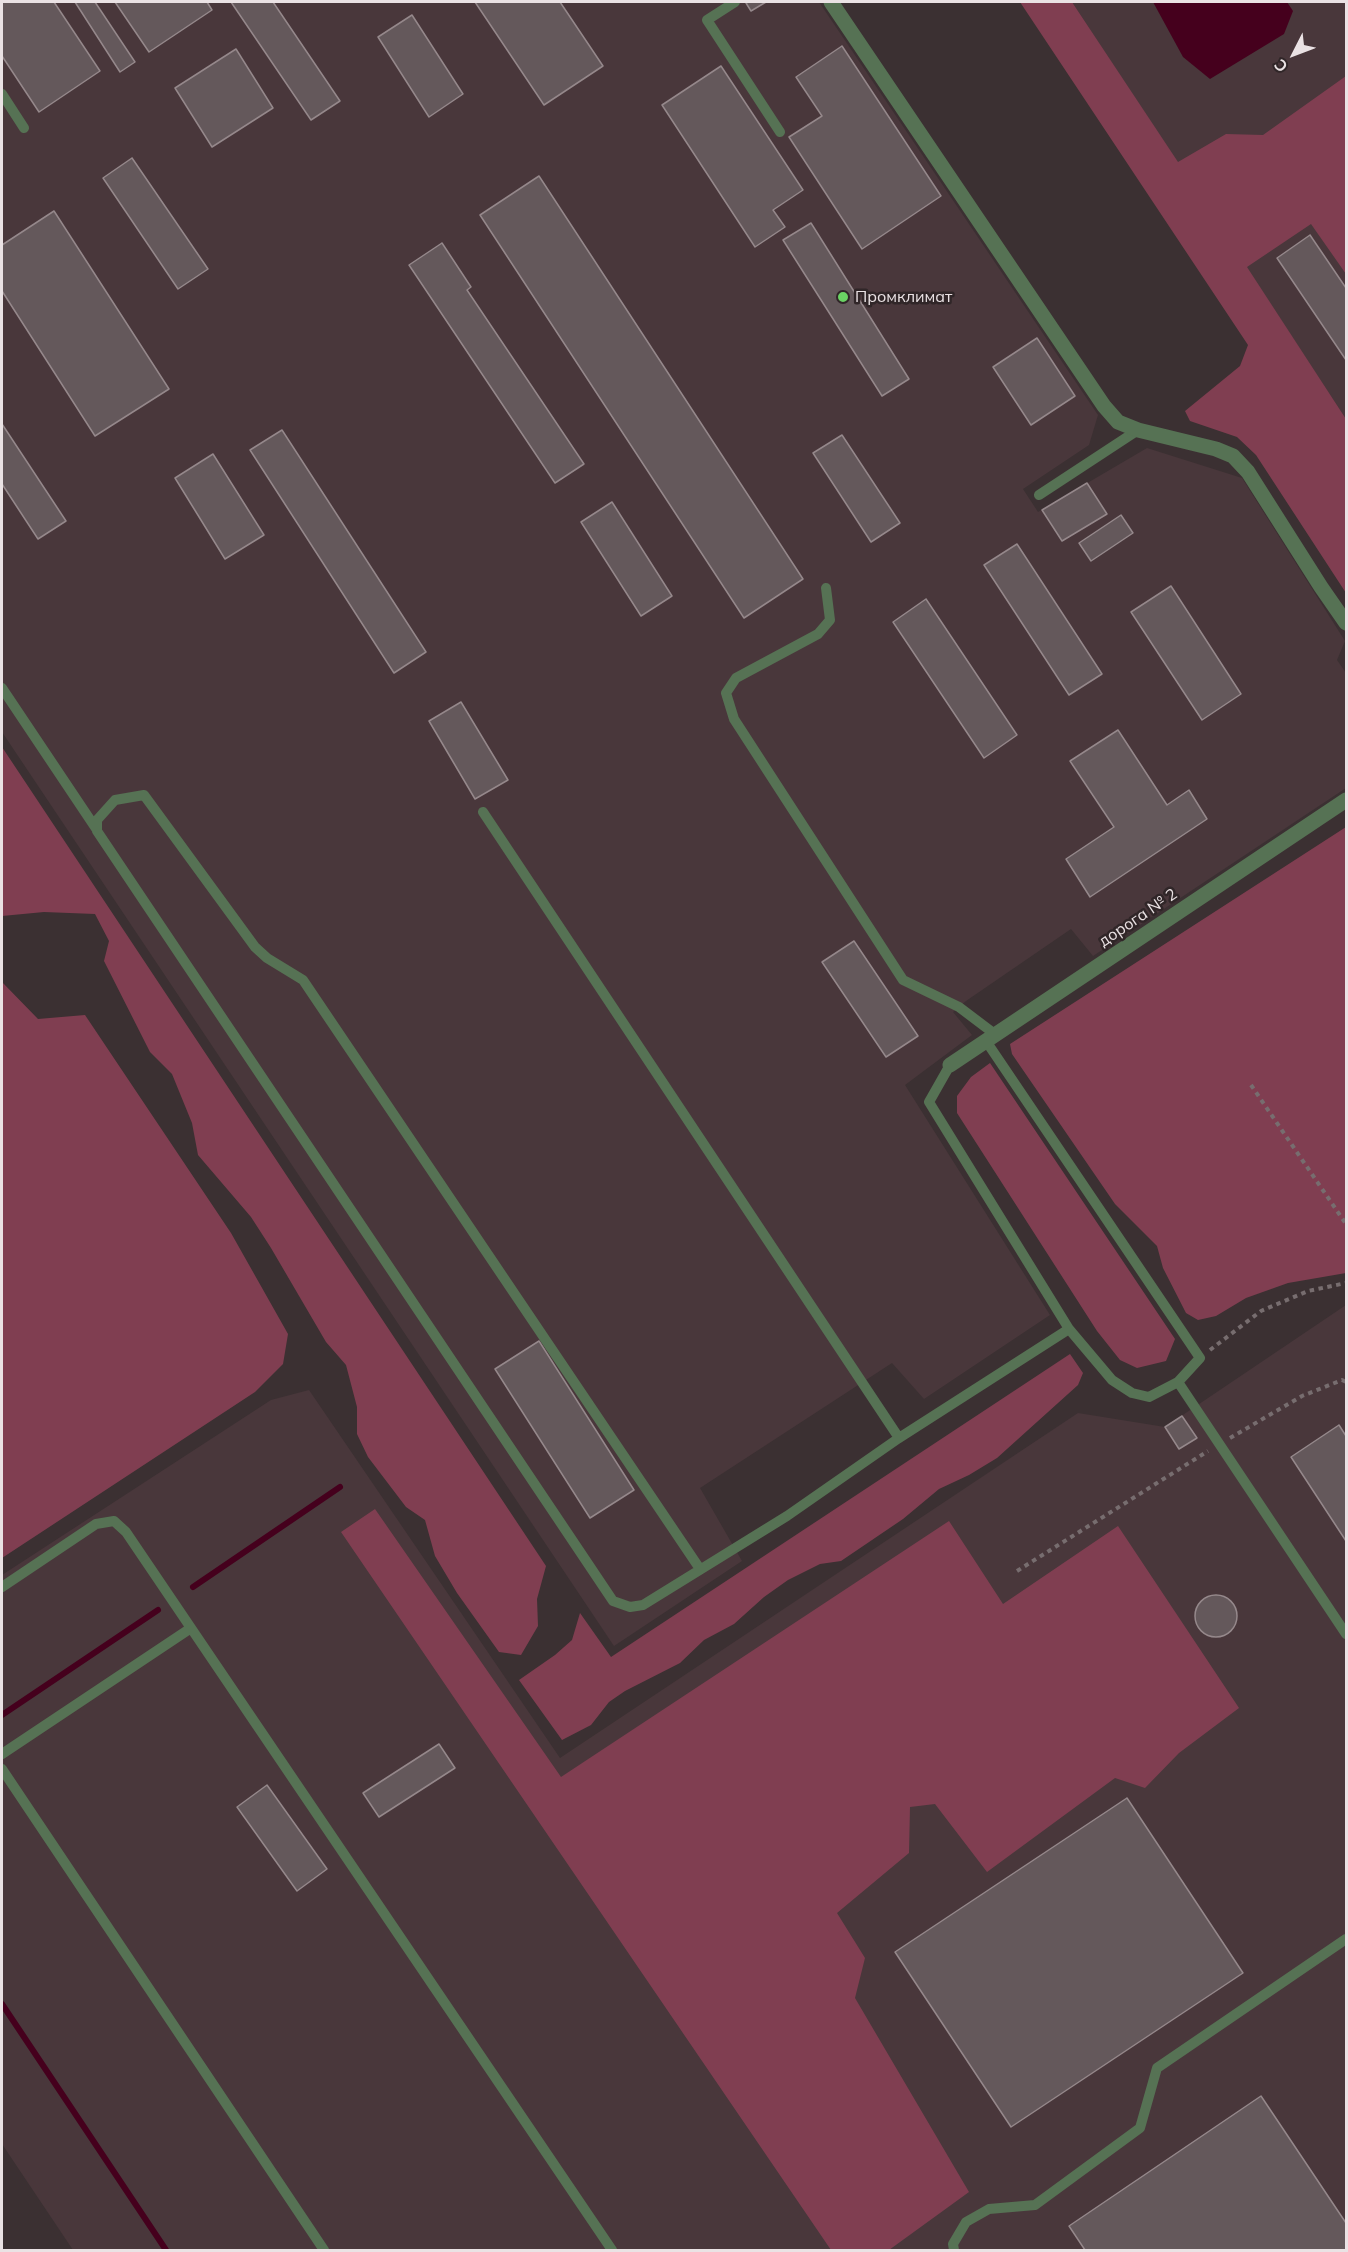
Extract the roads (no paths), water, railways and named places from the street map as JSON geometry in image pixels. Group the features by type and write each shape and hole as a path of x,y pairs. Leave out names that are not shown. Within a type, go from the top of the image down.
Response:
{"street":[{"path":"831,2 1104,406 1118,422 1138,430 1216,449 1233,456 1248,472 1321,587 1347,623"},
{"name":"дорога № 2","path":"950,1065 1347,800"}],"lane":[{"path":"735,2 707,20 780,132"},
{"path":"2,94 24,128"},
{"path":"1039,495 1138,430"},
{"path":"826,588 830,620 818,634 736,678 726,693 734,719 903,980 959,1007 991,1038 1200,1358 1178,1382 1149,1397 1132,1393 1112,1380 1069,1329 929,1102 950,1065"},
{"path":"2,687 613,1601 630,1607 643,1605 787,1516 899,1438 1069,1329"},
{"path":"97,831 97,820 115,800 144,795 255,947 267,958 303,980 700,1569"},
{"path":"483,812 899,1438"},
{"path":"1178,1382 1347,1634"},
{"path":"2,1587 96,1524 114,1521 126,1532 612,2250"},
{"path":"2,1754 191,1628"},
{"path":"2,1769 324,2250"},
{"path":"954,2250 953,2244 966,2222 989,2209 1035,2205 1140,2128 1157,2068 1347,1939"}],"waterway":[{"path":"193,1587 340,1487"},
{"path":"2,1715 158,1610"},
{"path":"2,2004 166,2250"}],"place":[{"name":"Промклимат","path":"843,297"}]}
